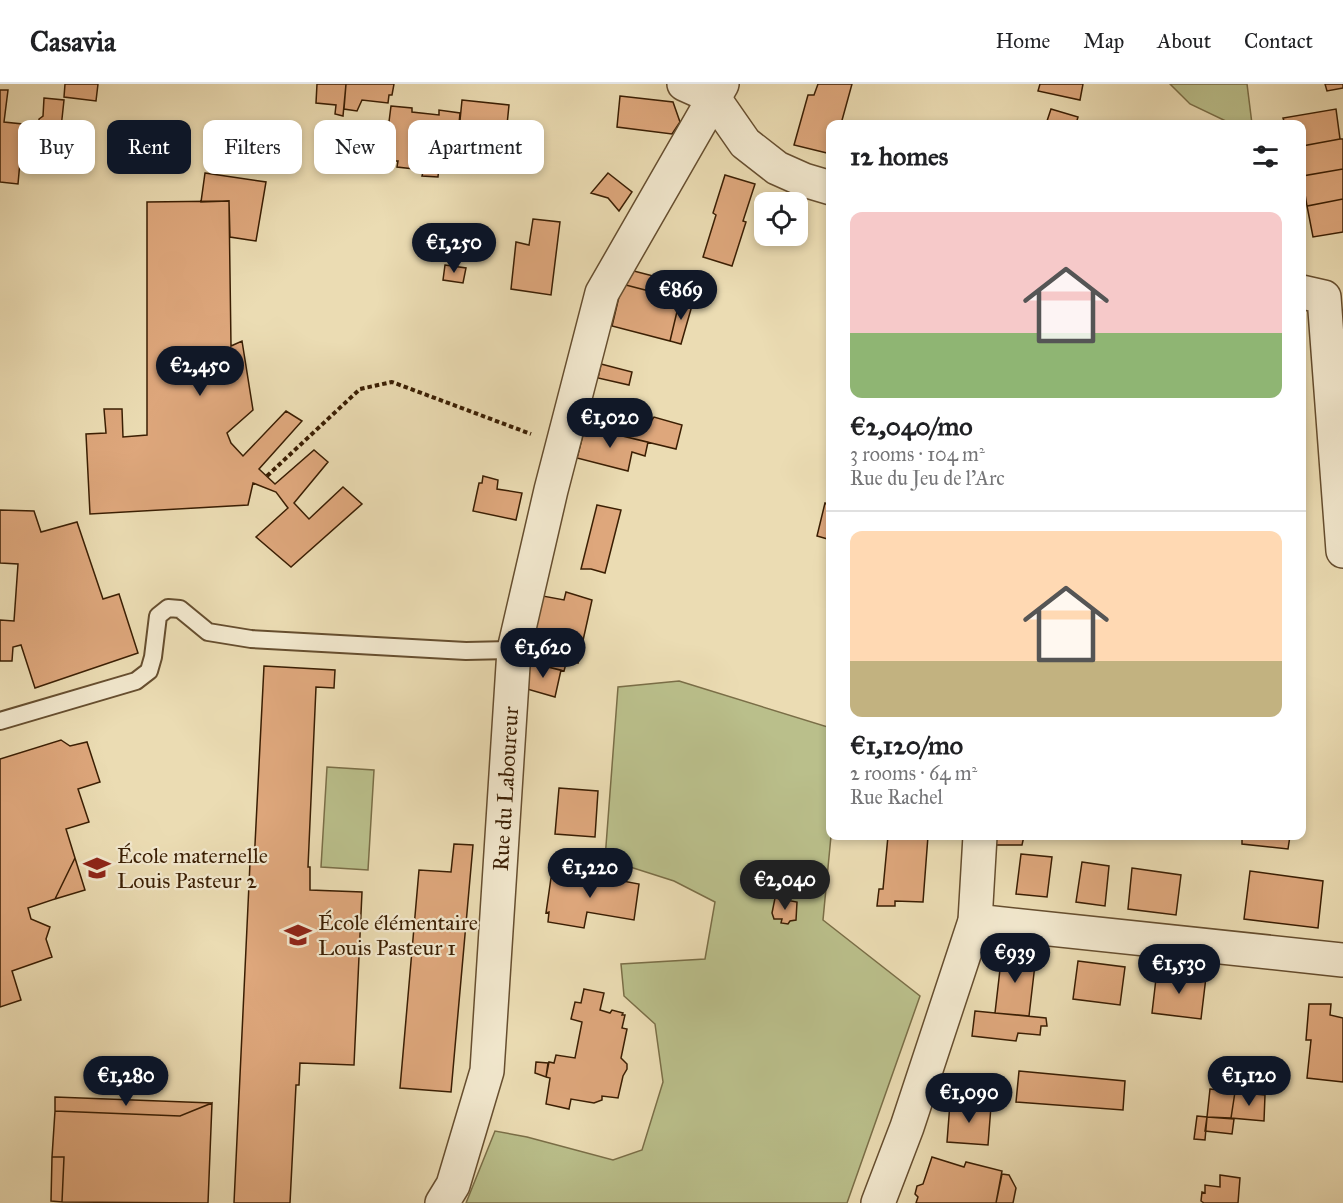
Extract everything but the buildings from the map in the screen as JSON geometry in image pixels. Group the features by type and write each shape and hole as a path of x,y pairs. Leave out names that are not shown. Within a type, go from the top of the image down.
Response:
{"street":[{"path":"706,88 745,142 769,162 804,180 826,187"},
{"name":"Rue du Laboureur","path":"442,1203 453,1185 487,1071 514,651 563,444 602,293 706,88"},
{"path":"1313,295 1343,551"},
{"path":"878,1203 908,1127 975,921 980,840"},
{"path":"975,921 1343,960"}],"lane":[{"path":"0,721 136,681 149,671 158,616 168,608 180,609 208,632 251,639 466,651 514,651"}],"path":[{"path":"267,476 360,389 392,382 563,444"}],"green space":[{"path":"1170,84 1247,84 1252,120 1224,120 1190,104"},
{"path":"679,681 826,726 826,840 831,840 823,920 920,996 847,1203 466,1203 495,1131 527,1137 613,1160 642,1150 663,1082 655,1024 624,996 621,964 705,959 715,902 674,881 605,859 618,687"},
{"path":"327,767 374,770 368,870 321,867"}],"place":[{"name":"École maternelle Louis Pasteur 2","path":"97,868"},
{"name":"École élémentaire Louis Pasteur 1","path":"298,935"}]}
